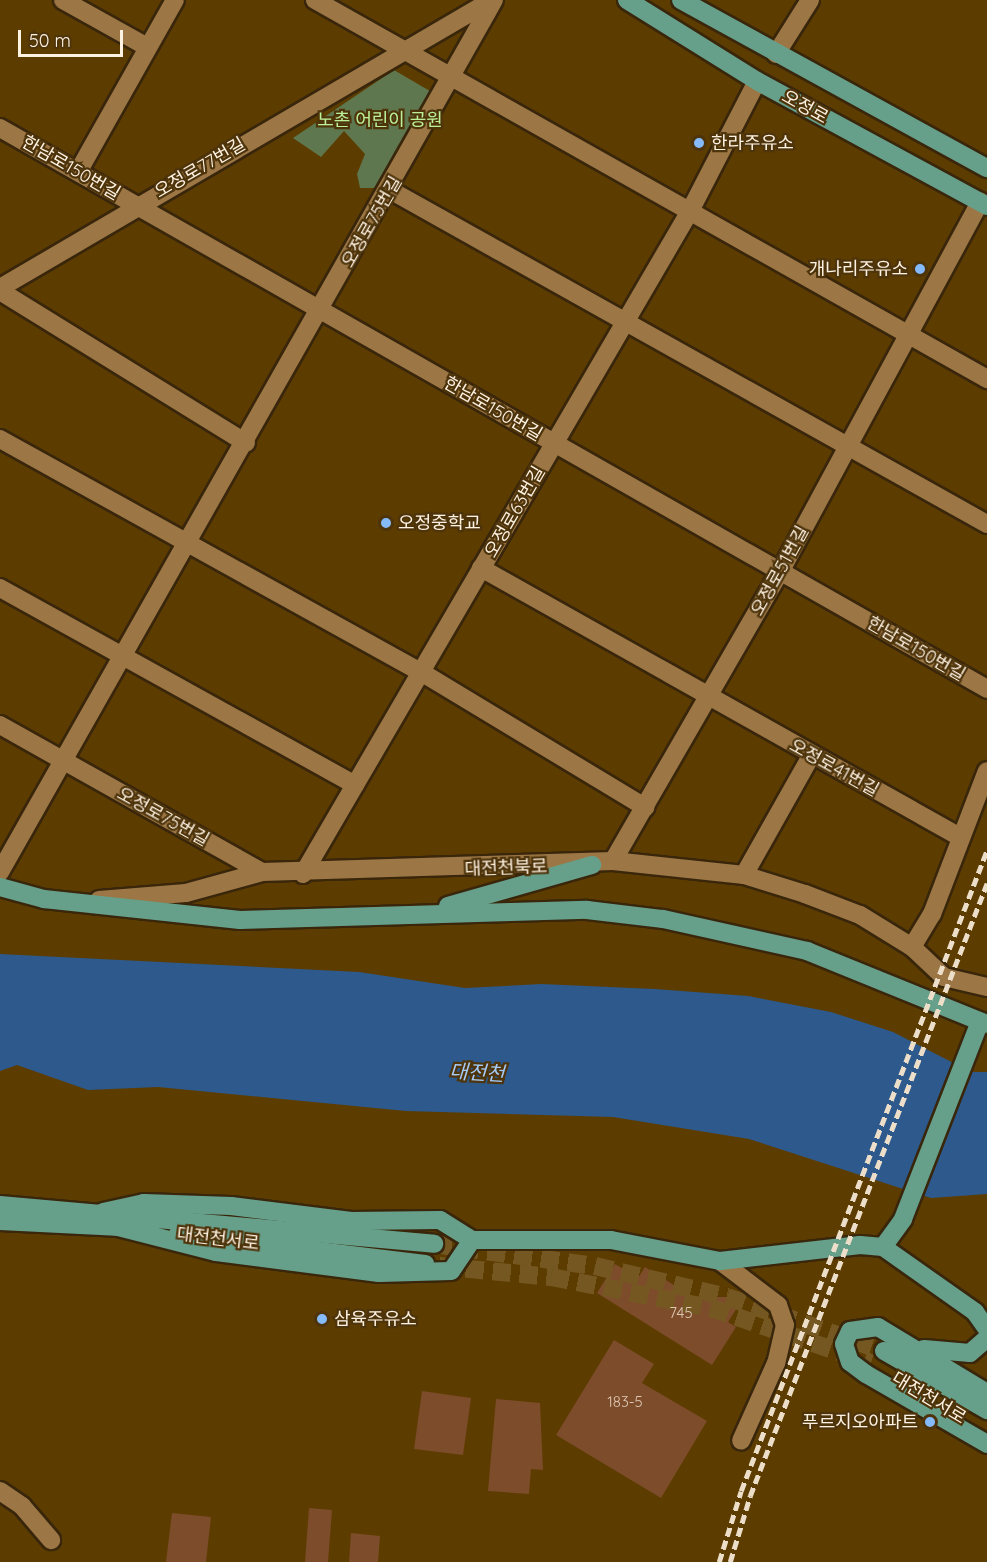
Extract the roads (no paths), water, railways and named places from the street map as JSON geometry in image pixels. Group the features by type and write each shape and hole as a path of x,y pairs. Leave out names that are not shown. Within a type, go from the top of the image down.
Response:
{"main road":[{"name":"오정로","path":"627,0 757,81 984,204"},
{"name":"오정로","path":"681,0 987,168"},
{"path":"423,913 592,865"},
{"name":"대전천북로","path":"0,887 72,902"},
{"path":"72,902 240,920 587,910 731,930 807,951 983,1022 964,1063 903,1219 883,1247"},
{"path":"106,1219 144,1203 231,1206 351,1221 440,1220 472,1240 611,1240 720,1261 860,1245 883,1247 975,1312 987,1329"},
{"path":"0,1205 106,1219 434,1244"},
{"path":"106,1219 216,1252 379,1273 451,1271 472,1240"},
{"name":"대전천서로","path":"0,1221 106,1219 434,1265"},
{"path":"987,1393 878,1327 863,1325 850,1331 844,1344 850,1362 987,1444"},
{"path":"916,1348 970,1353 987,1338"},
{"name":"대전천서로","path":"987,1410 878,1357 987,1433"}],"street":[{"path":"63,0 147,47"},
{"path":"78,172 175,0"},
{"path":"315,0 911,334 987,379"},
{"name":"오정로77번길","path":"0,289 135,205 493,0"},
{"name":"오정로75번길","path":"0,872 455,78 493,0"},
{"path":"777,54 810,0"},
{"name":"오정로63번길","path":"303,874 690,211 757,81"},
{"name":"한남로150번길","path":"0,128 987,689"},
{"path":"390,190 627,320 987,524"},
{"name":"오정로51번길","path":"613,861 780,572 984,204"},
{"path":"0,289 246,443"},
{"path":"0,439 421,672 645,807"},
{"path":"482,568 709,696"},
{"path":"0,588 355,785"},
{"name":"오정로41번길","path":"709,696 811,756 960,837"},
{"name":"오정로75번길","path":"0,725 262,872"},
{"path":"744,875 811,756"},
{"path":"912,947 932,914 987,771"},
{"name":"대전천북로","path":"72,902 186,893 262,872 303,874 592,865 613,861 744,875 860,915 912,947 944,977 987,987"},
{"path":"720,1261 778,1305 785,1325 776,1363 741,1441"},
{"path":"0,1491 22,1506 51,1540"}],"water":[{"name":"대전천","path":"0,954 359,972 465,988 541,984 655,989 748,996 831,1012 893,1032 971,1072 987,1072 987,1194 931,1198 749,1139 613,1117 406,1111 158,1087 88,1090 17,1065 0,1071"}],"tunnel":[{"path":"434,1244 595,1266 727,1297 884,1351"},
{"path":"439,1266 551,1277 711,1308 871,1363"}],"railway":[{"path":"719,1562 741,1491 987,850"},
{"path":"730,1562 750,1496 987,883"}],"place":[{"name":"한라주유소","path":"699,143"},
{"name":"개나리주유소","path":"920,269"},
{"name":"오정중학교","path":"386,523"},
{"name":"삼육주유소","path":"322,1319"},
{"name":"푸르지오아파트","path":"930,1422"}],"park label":[{"name":"노촌 어린이 공원","path":"380,120"}]}
